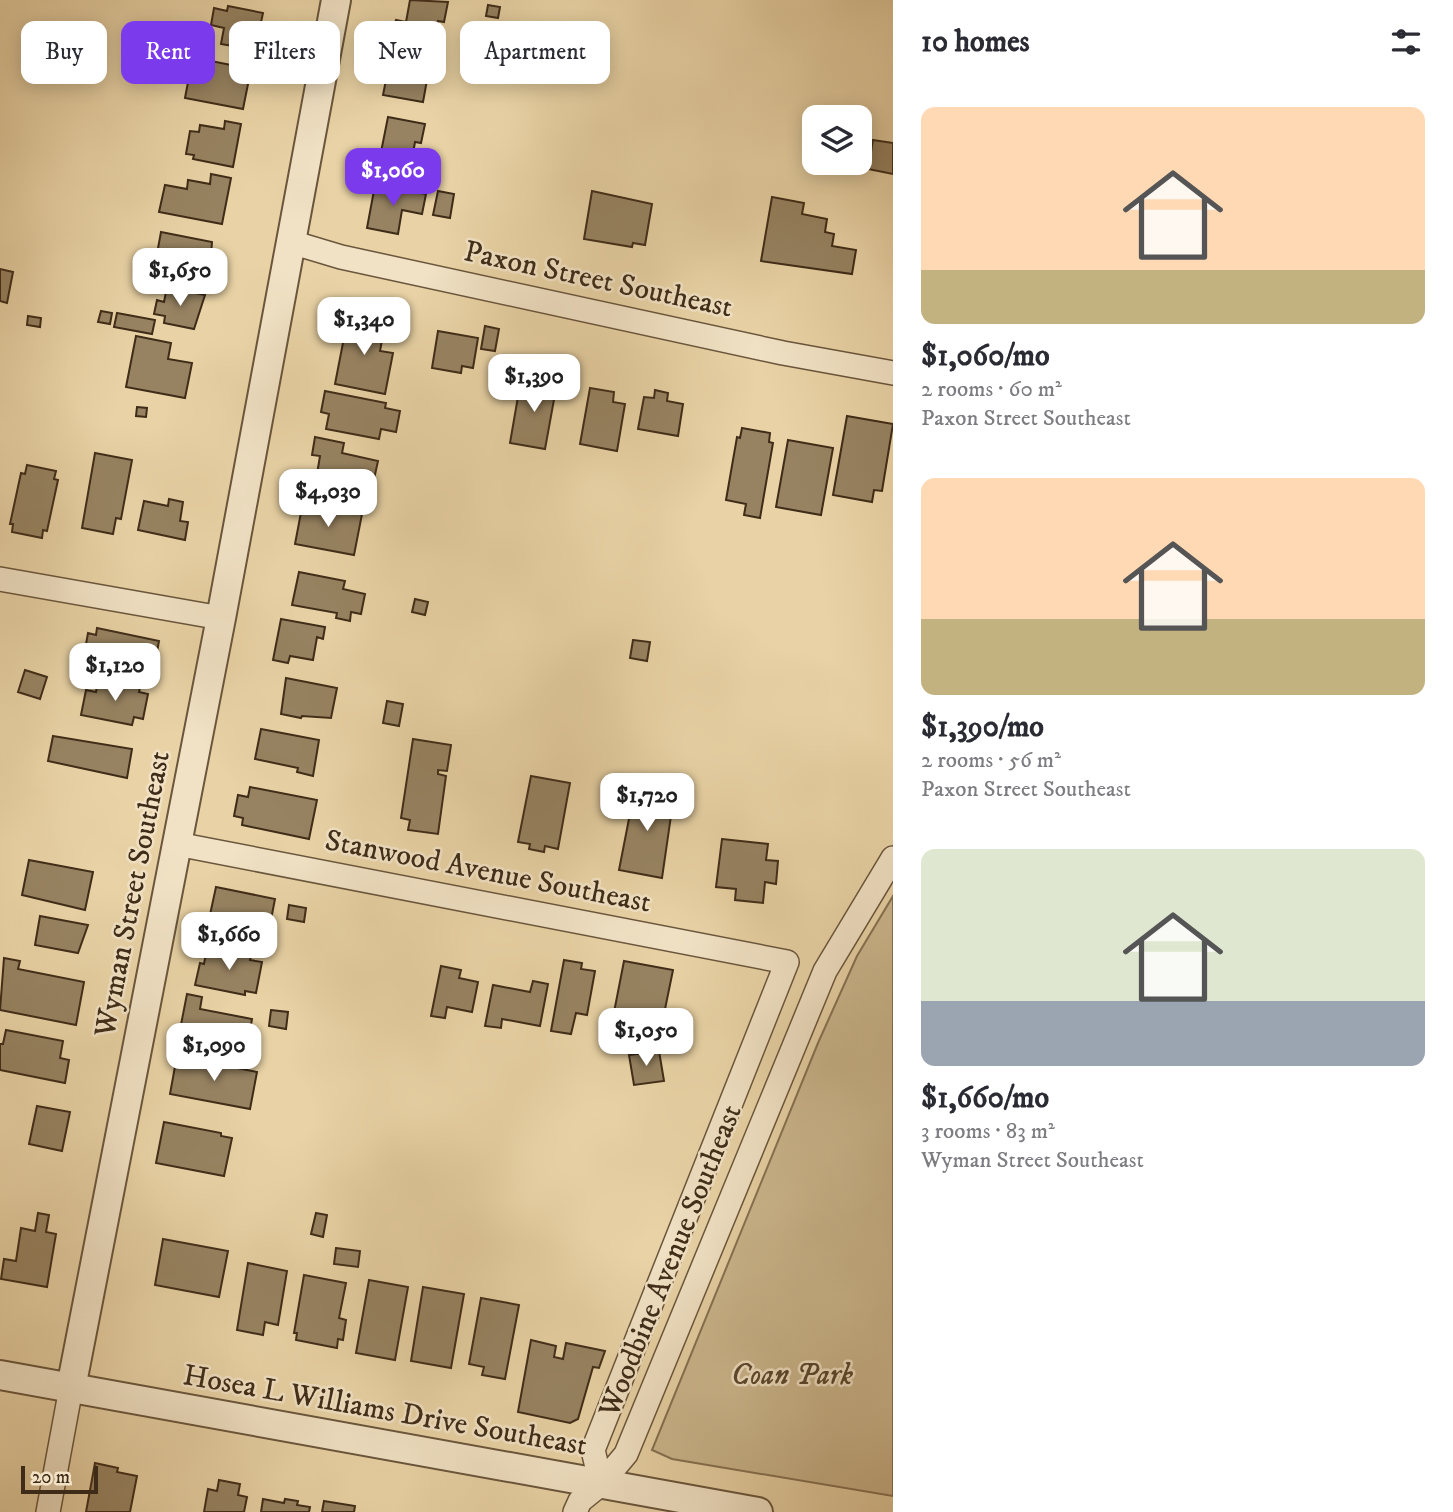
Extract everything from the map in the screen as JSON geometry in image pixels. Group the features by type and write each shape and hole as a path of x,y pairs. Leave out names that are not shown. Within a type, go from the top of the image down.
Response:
{"street":[{"name":"Wyman Street Southeast","path":"71,1388 177,844 336,0"},
{"name":"Paxon Street Southeast","path":"291,242 341,257 783,353 893,373"},
{"path":"0,579 220,618"},
{"name":"Stanwood Avenue Southeast","path":"177,844 787,962"},
{"name":"Woodbine Avenue Southeast","path":"601,1484 626,1454 825,971 893,858"},
{"name":"Woodbine Avenue Southeast","path":"601,1484 593,1450 787,962"},
{"name":"Hosea L Williams Drive Southeast","path":"0,1375 758,1512"},
{"path":"47,1512 71,1388"},
{"path":"575,1512 580,1501 601,1484"}],"green space":[{"name":"Coan Park","path":"893,896 893,1496 672,1459 652,1450 818,1043 857,956"}],"building":[{"path":"410,0 448,2 444,21 406,21"},
{"path":"488,5 500,7 498,18 486,16"},
{"path":"228,6 263,13 261,21 229,21 229,45 221,44 224,28 215,26 215,21 212,21 214,8 227,11"},
{"path":"215,62 229,65 229,84 248,84 243,109 185,98 188,84 215,84"},
{"path":"385,84 426,84 423,102 383,95"},
{"path":"388,117 425,124 421,143 415,142 411,165 379,162"},
{"path":"225,121 241,124 233,167 193,159 194,155 186,154 190,131 199,132 200,125 224,129"},
{"path":"873,140 893,143 893,174 872,170"},
{"path":"211,174 231,178 222,224 159,212 165,185 187,189 188,180 210,184"},
{"path":"375,185 426,194 422,214 402,210 398,234 367,228"},
{"path":"438,191 454,194 450,218 433,215"},
{"path":"592,191 652,204 645,245 633,243 632,247 584,239"},
{"path":"772,197 804,203 802,214 827,219 825,232 834,234 832,246 856,250 852,274 761,261"},
{"path":"161,232 212,242 209,281 154,270"},
{"path":"0,269 13,272 7,303 0,301"},
{"path":"167,287 205,295 194,329 164,323 165,316 154,314 157,300 164,302"},
{"path":"101,311 112,313 110,324 98,322"},
{"path":"117,313 155,320 152,334 114,327"},
{"path":"28,316 41,318 40,327 27,325"},
{"path":"348,317 385,324 380,351 393,353 385,394 335,384"},
{"path":"485,326 499,329 495,351 481,349"},
{"path":"438,331 478,338 473,368 462,366 461,373 432,368"},
{"path":"136,336 171,343 168,359 192,363 185,398 126,387"},
{"path":"534,379 557,383 545,449 510,443 520,385 533,387"},
{"path":"590,388 614,392 613,402 625,404 617,451 580,444"},
{"path":"655,390 668,393 667,401 683,404 678,436 638,429 644,397 654,398"},
{"path":"325,391 386,403 385,408 400,411 396,432 381,429 379,439 326,429 329,414 321,412"},
{"path":"137,407 147,408 146,417 136,416"},
{"path":"847,416 893,424 882,491 874,490 872,502 833,495"},
{"path":"742,428 770,433 769,442 773,443 760,518 744,515 746,504 726,500 737,437 740,438"},
{"path":"315,437 344,443 342,453 378,461 370,497 315,486 320,456 312,455"},
{"path":"788,440 833,448 821,515 776,507"},
{"path":"95,453 132,460 121,519 116,518 113,534 82,528"},
{"path":"27,465 56,471 54,479 58,480 47,531 43,530 42,538 12,532 13,524 10,524 21,473 25,474"},
{"path":"169,499 183,502 180,521 188,522 185,540 138,530 144,501 168,506"},
{"path":"303,502 362,514 354,555 295,544"},
{"path":"299,572 345,581 343,589 365,594 361,614 351,612 350,621 336,618 337,613 292,605"},
{"path":"415,599 428,602 425,615 412,612"},
{"path":"281,619 325,627 323,639 317,637 313,660 290,656 288,663 273,660"},
{"path":"97,628 159,641 152,678 83,661 88,633 96,635"},
{"path":"633,640 650,642 647,661 630,658"},
{"path":"25,670 47,677 40,699 18,692"},
{"path":"286,678 337,688 331,718 301,718 281,714"},
{"path":"98,679 140,688 139,692 148,694 143,719 134,717 132,725 81,715 86,690 96,692"},
{"path":"387,701 403,704 399,726 383,723"},
{"path":"261,729 319,740 313,776 297,772 298,768 255,759"},
{"path":"53,736 132,749 127,778 48,761"},
{"path":"413,739 451,745 447,771 438,770 438,774 446,776 438,834 408,830 410,820 401,818"},
{"path":"531,776 570,783 558,849 545,846 544,852 529,849 530,844 518,842"},
{"path":"250,787 317,800 309,839 242,825 243,818 234,816 238,795 248,797"},
{"path":"635,788 674,795 662,878 619,870"},
{"path":"722,839 768,844 766,860 778,861 776,884 765,882 763,903 735,900 736,889 716,887"},
{"path":"29,860 93,872 85,910 22,895"},
{"path":"216,887 275,899 268,935 208,924"},
{"path":"289,905 306,908 304,922 287,919"},
{"path":"40,916 88,925 78,953 35,945"},
{"path":"207,948 251,956 250,960 262,962 256,993 245,991 245,995 195,985"},
{"path":"4,958 20,961 18,969 84,982 76,1025 0,1010"},
{"path":"564,960 582,963 581,969 595,971 587,1015 576,1013 571,1034 551,1031"},
{"path":"624,961 673,970 663,1019 657,1018 653,1036 635,1033 632,1048 608,1043"},
{"path":"441,966 461,970 459,978 478,982 472,1012 447,1007 445,1018 431,1016"},
{"path":"533,981 548,984 540,1026 502,1019 501,1028 485,1026 493,985 530,992"},
{"path":"187,994 202,997 200,1009 252,1019 246,1053 178,1040"},
{"path":"271,1010 288,1012 286,1029 269,1026"},
{"path":"6,1030 63,1041 60,1058 69,1060 65,1083 0,1070 0,1044 3,1044"},
{"path":"659,1051 664,1081 634,1085 629,1055"},
{"path":"187,1058 257,1072 250,1109 170,1094 176,1061 185,1063"},
{"path":"37,1106 70,1112 62,1151 29,1144"},
{"path":"164,1122 221,1133 221,1136 232,1138 224,1176 156,1163"},
{"path":"38,1213 49,1215 46,1232 56,1234 47,1287 1,1279 4,1259 16,1261 21,1228 35,1231"},
{"path":"316,1213 327,1215 323,1237 311,1234"},
{"path":"163,1239 228,1251 219,1297 155,1285"},
{"path":"336,1248 360,1251 358,1267 334,1264"},
{"path":"248,1263 287,1271 278,1325 265,1322 263,1335 237,1330"},
{"path":"304,1275 346,1283 339,1318 346,1320 343,1340 338,1339 337,1348 296,1340 297,1333 294,1333"},
{"path":"369,1280 408,1287 395,1360 356,1353"},
{"path":"423,1287 464,1294 451,1368 411,1361"},
{"path":"481,1298 519,1305 505,1379 482,1375 484,1367 469,1364"},
{"path":"531,1340 556,1346 554,1357 563,1359 566,1343 605,1351 599,1368 593,1367 578,1419 570,1423 518,1412"},
{"path":"95,1463 137,1476 130,1512 86,1512"},
{"path":"219,1480 240,1484 238,1495 247,1497 244,1512 204,1512 208,1489 217,1491"},
{"path":"263,1499 284,1503 285,1499 298,1501 297,1505 310,1507 309,1512 261,1512"},
{"path":"324,1501 355,1506 354,1512 322,1512"}]}
